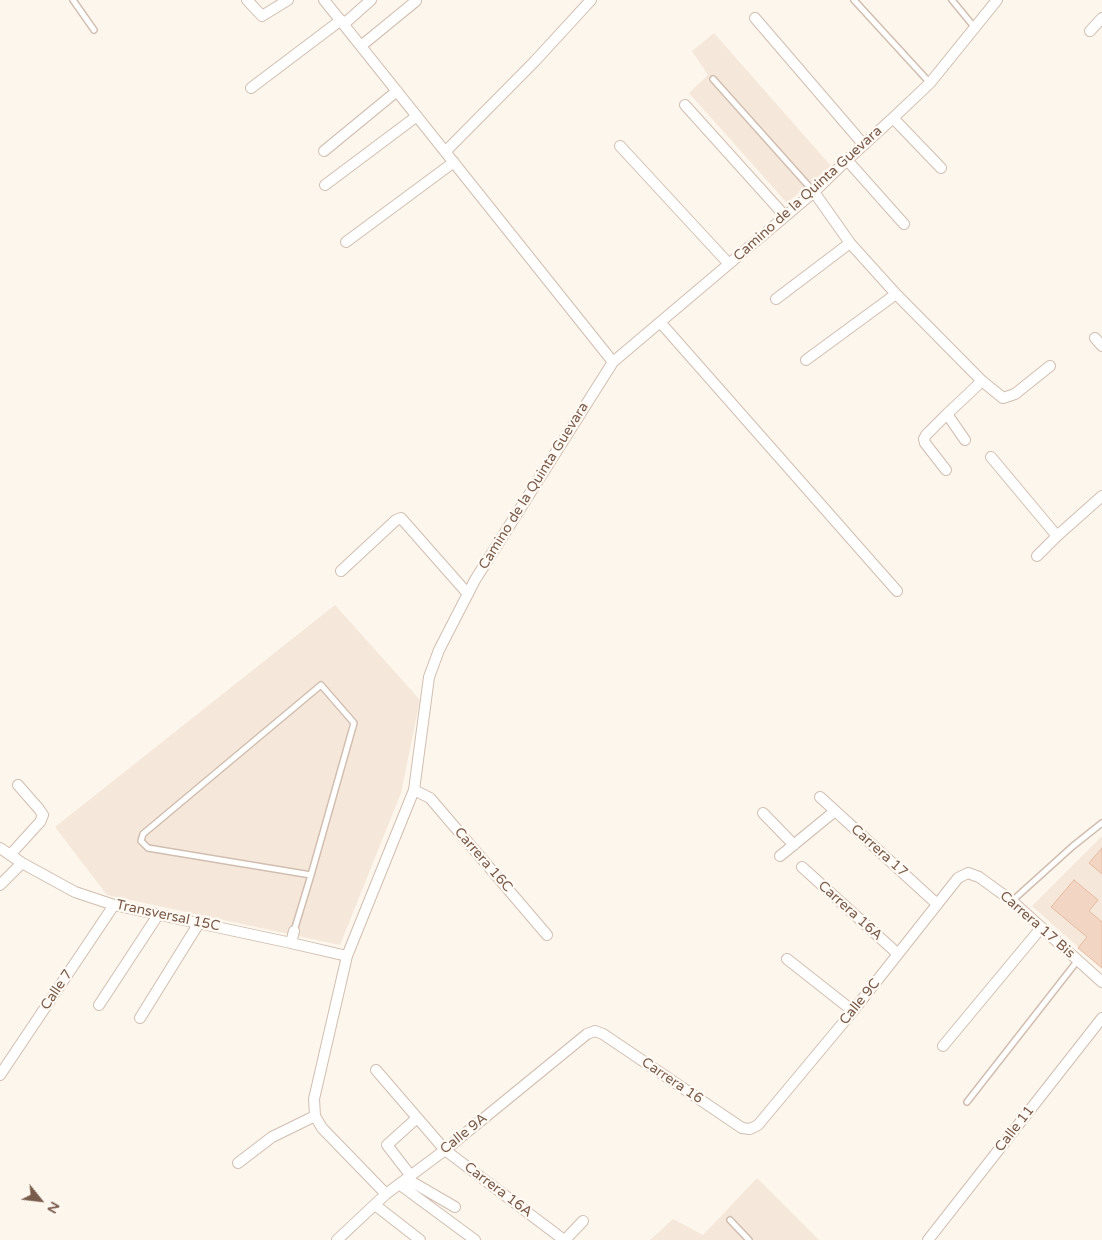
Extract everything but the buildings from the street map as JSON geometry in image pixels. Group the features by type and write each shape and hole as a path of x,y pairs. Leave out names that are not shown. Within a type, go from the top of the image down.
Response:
{"street":[{"path":"247,0 262,16 288,0"},
{"path":"324,0 613,362"},
{"path":"251,88 371,0"},
{"path":"446,152 591,0"},
{"name":"Camino de la Quinta Guevara","path":"315,1116 314,1099 347,956 414,790 429,677 439,650 480,572 613,362 814,192 894,118 930,83 997,0"},
{"path":"361,46 416,1"},
{"path":"754,18 864,145"},
{"path":"1090,31 1102,18"},
{"path":"324,150 397,91"},
{"path":"685,104 785,216"},
{"path":"325,186 417,116"},
{"path":"894,118 941,168"},
{"path":"620,146 729,264"},
{"path":"847,160 904,224"},
{"path":"346,242 454,162"},
{"path":"814,192 850,243 896,294 982,381 1003,398 1014,394 1050,366"},
{"path":"776,299 850,243"},
{"path":"806,360 896,294"},
{"path":"660,322 897,591"},
{"path":"946,470 924,439 982,381"},
{"path":"947,414 965,440"},
{"path":"991,457 1057,536"},
{"path":"1037,556 1102,496"},
{"path":"341,570 396,520 401,518 468,594"},
{"path":"10,855 40,822 42,815 18,785"},
{"name":"Carrera 16C","path":"414,790 430,798 547,935"},
{"name":"Carrera 17","path":"820,797 937,904"},
{"path":"780,856 835,811"},
{"path":"763,813 794,845"},
{"name":"Transversal 15C","path":"0,848 22,863 75,892 114,906 347,956"},
{"path":"0,885 22,863"},
{"name":"Carrera 16A","path":"802,867 898,954"},
{"name":"Calle 9C","path":"750,1129 758,1125 853,1011 958,878 968,873"},
{"name":"Carrera 17 Bis","path":"968,873 979,877 1012,902 1102,982"},
{"name":"Calle 7","path":"0,1075 114,906"},
{"path":"100,1005 158,915"},
{"path":"140,1018 199,923"},
{"path":"942,1046 1041,928"},
{"path":"291,943 294,931"},
{"path":"787,958 853,1011"},
{"name":"Calle 11","path":"928,1240 1102,1018"},
{"name":"Carrera 16","path":"595,1031 603,1034 742,1128 750,1129"},
{"name":"Calle 9A","path":"336,1240 386,1194 444,1150 586,1034 595,1031"},
{"name":"Carrera 16A","path":"376,1070 444,1150 564,1240"},
{"path":"238,1163 272,1137 315,1116 322,1128 386,1194"},
{"path":"417,1118 387,1145 406,1180 475,1240"},
{"path":"406,1180 455,1208"},
{"path":"375,1204 420,1240"},
{"path":"564,1240 583,1220"}],"lane":[{"path":"73,0 94,30"},
{"path":"854,0 930,83"},
{"path":"952,0 975,28"},
{"path":"713,79 814,192"},
{"path":"294,931 311,875 354,723 320,685 143,834 140,841 148,848 311,875"},
{"path":"1012,902 1073,846 1102,823"},
{"path":"967,1102 1078,960"},
{"path":"730,1220 749,1240"}],"shaded area":[{"path":"714,33 831,166 787,203 689,93 708,75 692,51"},
{"path":"335,605 420,700 401,793 340,945 107,895 55,827"},
{"path":"1102,836 1102,968 1032,906"},
{"path":"757,1178 819,1240 650,1240 673,1219 703,1235"}]}
